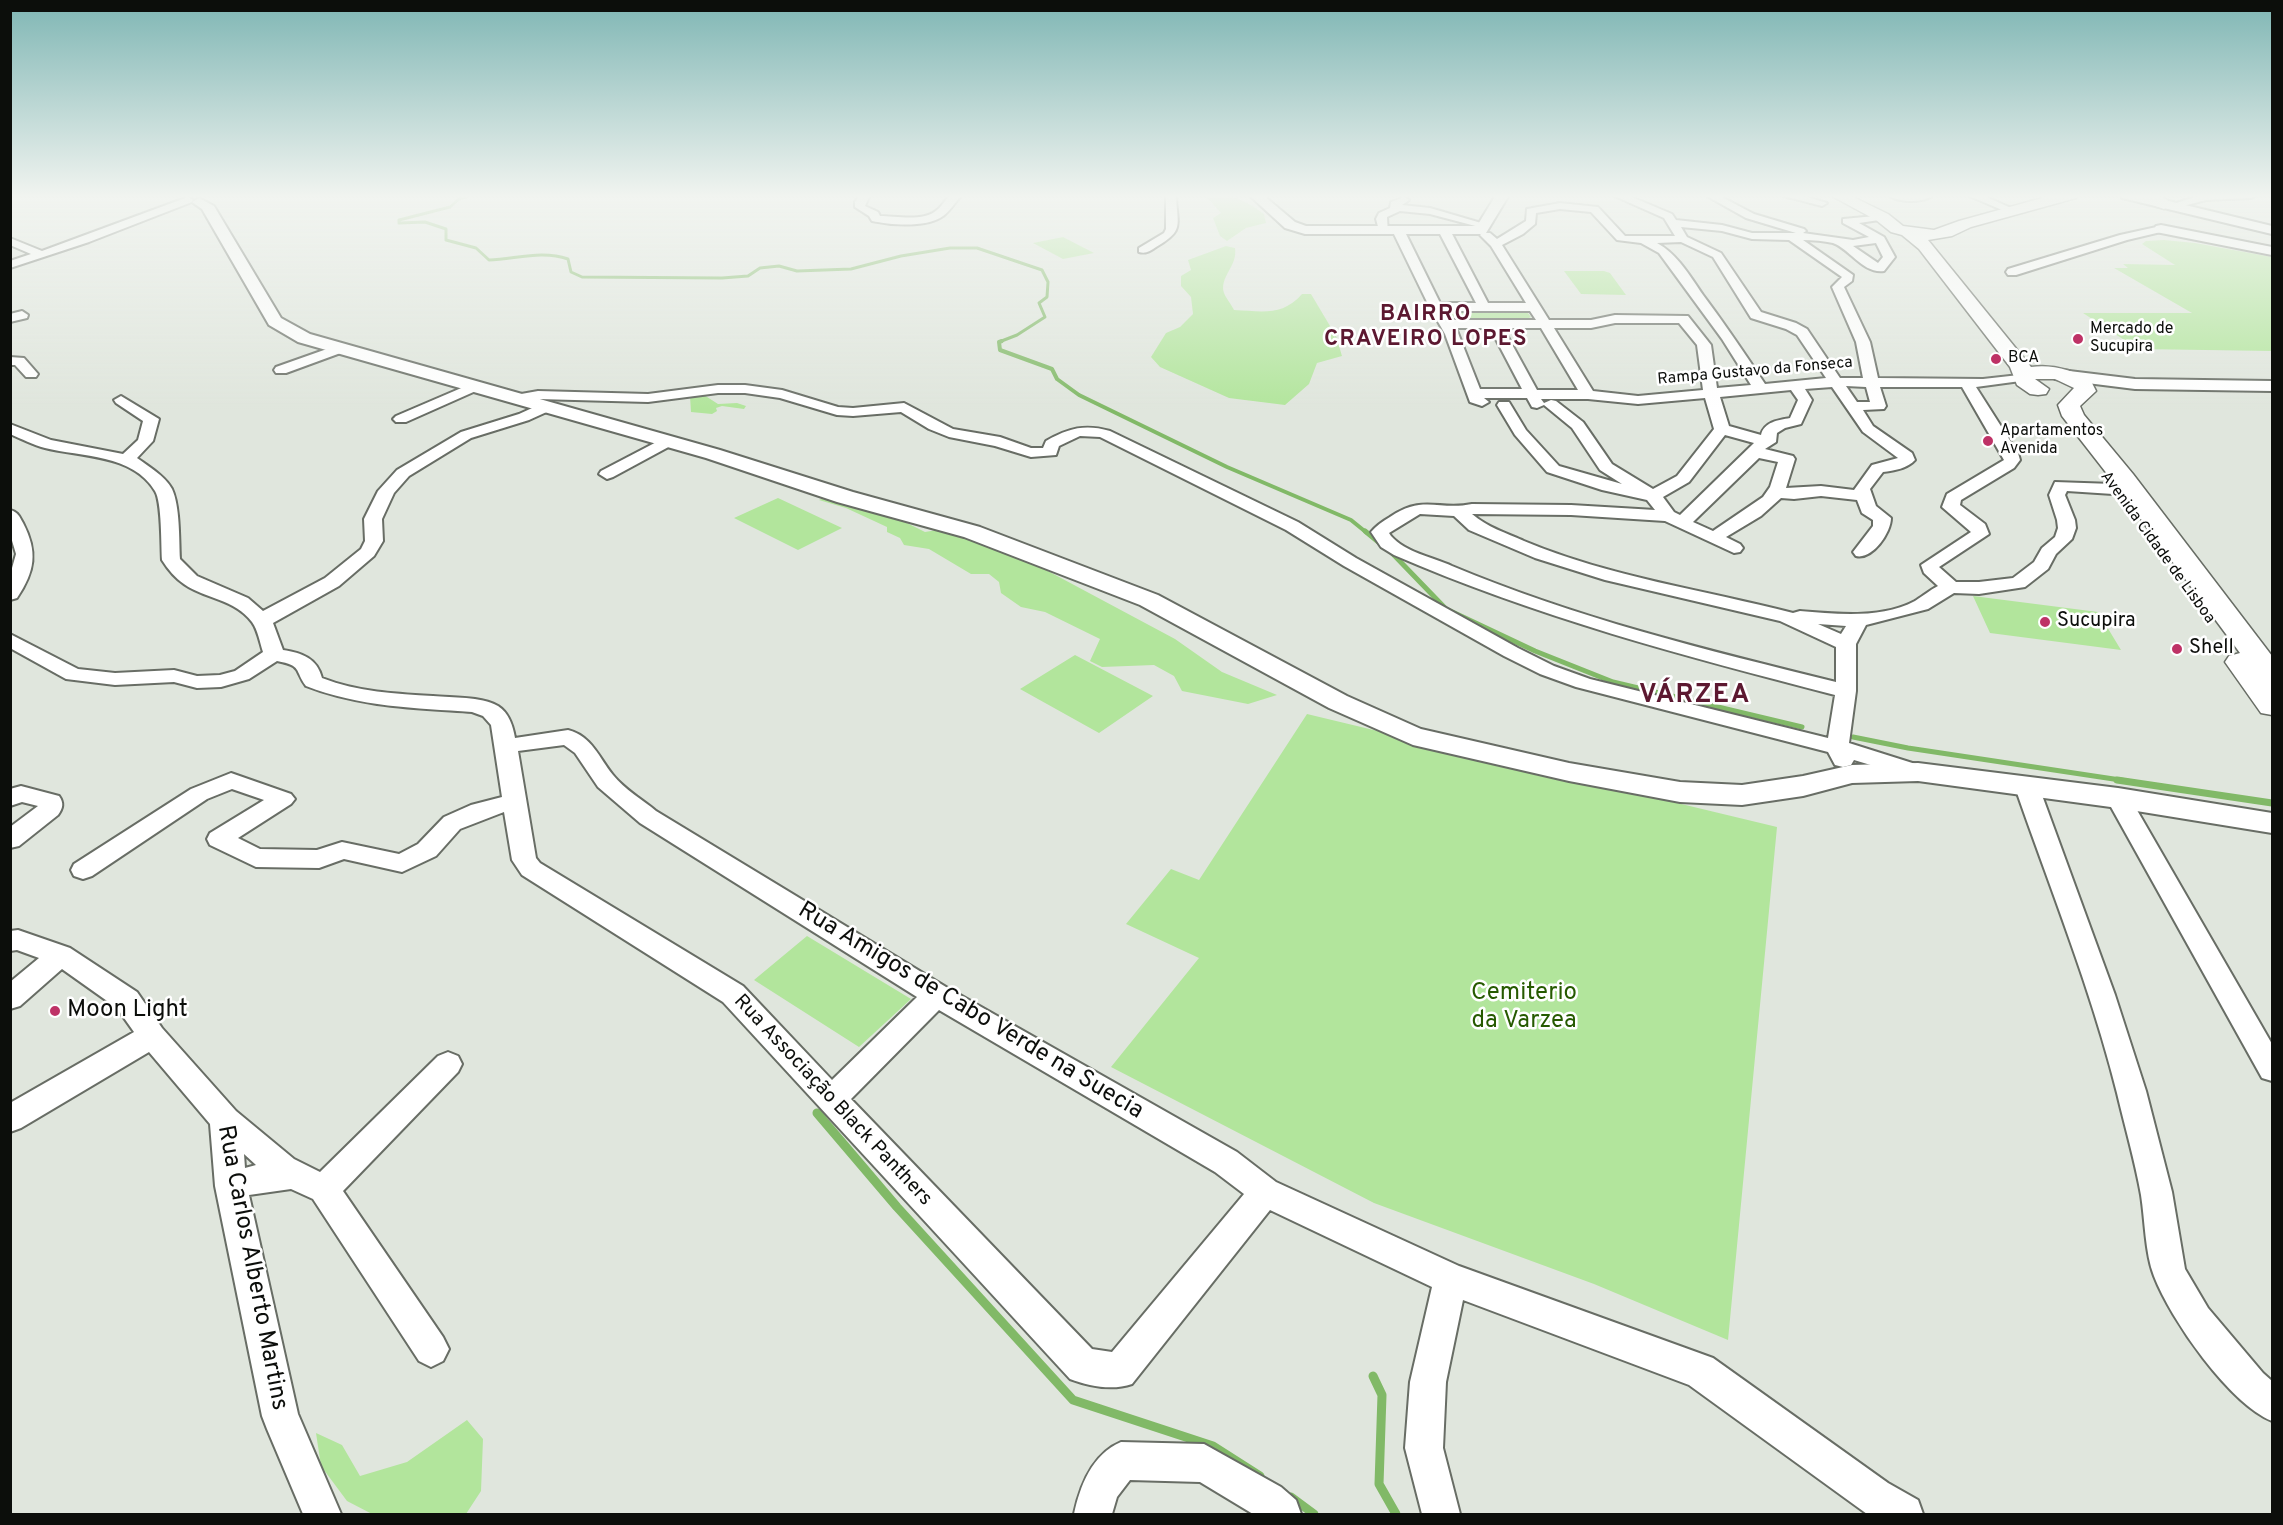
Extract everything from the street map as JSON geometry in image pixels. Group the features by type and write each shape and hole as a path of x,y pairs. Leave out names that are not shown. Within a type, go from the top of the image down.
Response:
{"main road":[{"name":"Avenida Cidade de Lisboa","path":"1942,266 2019,365 2040,378 2114,489 2272,706"},
{"name":"Avenida Cidade de Lisboa","path":"1956,266 2021,350 2045,370 2040,378"},
{"path":"2040,378 2067,395 2083,392"},
{"name":"Avenida Cidade de Lisboa","path":"2083,392 2069,405 2073,416 2129,485 2272,676"}],"street":[{"path":"242,266 275,321 304,338 668,441 845,497 972,532 1149,600 1338,702 1413,736 1569,772 1680,792 1742,795 1803,786 1852,774 1918,772"},
{"path":"1416,266 1434,304 1439,307 1448,324 1474,393 1474,399 1504,405 1539,400"},
{"path":"1463,266 1484,307"},
{"path":"1510,266 1588,395"},
{"path":"1676,266 1728,338 1760,388"},
{"path":"1724,266 1756,315 1791,326 1802,332 1868,429 1906,456 1907,460 1901,463 1878,468 1862,489 1868,509 1882,518 1882,527 1863,552"},
{"path":"1834,266 1847,275 1884,272 1876,266"},
{"path":"2012,272 2031,266"},
{"path":"1847,275 1848,278 1838,287 1863,342 1879,406 1852,406"},
{"path":"1439,307 1535,308"},
{"path":"1448,324 1591,324 1615,319 1683,319 1704,345 1707,379 1722,429"},
{"path":"1494,324 1539,400 1578,425 1606,467 1653,496 1675,519"},
{"path":"281,370 340,348"},
{"path":"10,361 19,361 31,374"},
{"path":"2040,378 2162,385"},
{"name":"Rampa Gustavo da Fonseca","path":"1983,383 2040,378"},
{"name":"Rampa Gustavo da Fonseca","path":"1539,400 1588,395 1638,400 1794,384 1871,381 1983,383 2022,390 2040,378"},
{"path":"1951,587 1930,569 1930,565 1980,534 1979,528 1951,507 1953,498 2008,465 2012,460 2010,453 1966,382"},
{"path":"1675,519 1762,447 1769,431 1780,424 1796,421 1805,400 1794,384"},
{"path":"2083,392 2116,386 2272,386"},
{"path":"401,419 474,387"},
{"path":"514,399 538,395 648,398 718,389 762,390 837,411 853,412 904,407 920,419 952,434 1000,442 1028,453 1040,454 1050,452 1052,444 1067,435 1078,430 1090,430 1105,434 1292,526 1350,562 1547,670 1583,683 1837,747 1918,772 2118,798 2272,823"},
{"path":"1474,393 1539,400 1638,400"},
{"path":"121,400 151,419 145,441 127,459"},
{"path":"1504,405 1520,432 1545,462 1562,473 1653,496 1683,479 1722,429"},
{"path":"263,622 270,615 332,582 368,552 374,541 373,519 386,491 403,473 466,435 524,417 546,407"},
{"path":"10,428 47,444 127,459 148,474 164,490 169,520 171,561 190,580 242,602 263,622 274,654 242,675 221,681 196,682 174,676 115,679 73,675 10,640"},
{"path":"1715,537 1771,500 1787,459 1722,429"},
{"path":"607,474 668,441"},
{"path":"1581,477 1606,467"},
{"path":"1459,512 1475,526 1541,554 1612,576 1786,616 1858,621 1921,605 1951,587 2004,587 2018,583 2042,565 2048,552 2063,539 2067,528 2057,495 2061,486 2114,489"},
{"path":"1776,492 1794,494 1821,491 1864,496"},
{"path":"1734,548 1675,519 1571,510 1472,509 1459,512 1431,507 1409,510 1380,532 1382,538 1390,545 1536,607 1653,642 1846,691"},
{"path":"10,515 24,546 24,570 10,594"},
{"path":"1786,616 1846,644"},
{"path":"1852,774 1837,747 1846,691 1846,644 1858,621"},
{"name":"Rua Associação Black Panthers","path":"274,654 295,658 309,667 313,682 329,688 381,699 474,706 491,711 502,724 524,860 531,869 733,994 1083,1366 1119,1371 1265,1192"},
{"name":"Rua Amigos de Cabo Verde na Suecia","path":"507,746 568,737 583,748 606,782 648,817 936,995 1226,1162 1265,1192 1451,1280 1700,1371 1797,1443 1874,1497 1904,1515"},
{"path":"83,870 199,794 231,780 283,800 219,838 256,858 319,859 342,850 402,863 427,849 452,824 479,811 515,801"},
{"path":"2026,787 2101,995 2131,1091 2156,1192 2169,1273 2196,1320 2250,1386 2272,1403"},
{"path":"10,798 21,794 51,802 50,809 10,840"},
{"path":"2118,798 2272,1069"},
{"name":"Rua Carlos Alberto Martins","path":"10,941 18,940 61,955 127,1000 152,1036 225,1120 231,1186 280,1416 322,1515"},
{"path":"10,998 61,955"},
{"path":"831,1100 936,995"},
{"path":"10,1119 152,1036"},
{"path":"324,1189 448,1064"},
{"path":"225,1120 292,1175 324,1189 431,1349"},
{"path":"231,1186 255,1179 292,1175"},
{"path":"1441,1515 1424,1448 1428,1382 1451,1280"},
{"path":"1093,1515 1101,1487 1121,1461 1203,1463 1268,1501 1281,1515"}],"green space":[{"path":"1190,266 1231,266 1223,287 1234,310 1271,311 1287,306 1302,294 1311,294 1336,336 1342,356 1317,363 1309,384 1285,405 1229,398 1160,367 1151,357 1166,333 1180,327 1193,314 1191,297 1181,286 1181,276 1191,270"},
{"path":"2126,266 2272,266 2272,351 2138,349 2083,313 2192,313 2114,268 2128,268"},
{"path":"1564,271 1610,273 1626,295 1581,294"},
{"path":"1520,310 1527,312 1531,317 1503,322 1478,321 1457,318 1451,315 1450,311"},
{"path":"704,395 718,404 737,403 746,406 744,409 722,406 716,408 717,411 712,414 691,412 690,396"},
{"path":"825,497 903,521 925,532 943,529 1046,570 1175,639 1222,672 1277,695 1248,704 1182,691 1174,676 1154,665 1102,667 1090,661 1100,639 1045,612 1021,607 1001,593 999,582 989,574 971,574 929,549 904,545 900,538 887,532 887,527 846,508 819,500"},
{"path":"778,498 842,528 798,550 734,518"},
{"name":"Sucupira","path":"1973,596 2098,612 2121,650 1990,633"},
{"path":"1075,655 1153,696 1099,733 1020,689"},
{"name":"Cemiterio da Varzea","path":"1307,714 1777,827 1728,1340 1594,1284 1374,1203 1111,1067 1199,958 1126,924 1171,869 1199,880"},
{"path":"807,936 911,999 859,1047 754,980"},
{"path":"467,1420 483,1439 481,1491 466,1514 372,1514 347,1501 321,1466 316,1433 342,1445 360,1476 407,1462"}],"waterway":[{"path":"570,266 571,272 582,277 722,278 748,276 760,268 777,266"},
{"path":"780,266 797,271 851,269 862,266"},
{"path":"999,342 1017,335 1045,317 1039,303 1047,297 1048,282 1042,270 1031,266"},
{"path":"999,342 1000,350 1052,369 1057,379 1079,395 1227,467 1351,520 1367,533"},
{"path":"1365,531 1382,545"},
{"path":"1390,551 1446,609 1535,651 1613,682 1802,727"},
{"path":"1853,737 1908,748 2127,781"},
{"path":"2117,780 2272,803"},
{"path":"817,1113 897,1207 1073,1400 1213,1446 1260,1476"},
{"path":"1373,1376 1382,1395 1379,1484 1396,1514"},
{"path":"1291,1497 1314,1514"}],"place":[{"name":"Mercado de Sucupira","path":"2078,339"},
{"name":"BCA","path":"1996,359"},
{"name":"Apartamentos Avenida","path":"1988,441"},
{"name":"Sucupira","path":"2045,622"},
{"name":"Shell","path":"2177,649"},
{"name":"Moon Light","path":"55,1011"}],"district":[{"name":"BAIRRO CRAVEIRO LOPES","path":"1426,328"},
{"name":"VÁRZEA","path":"1695,697"}]}
